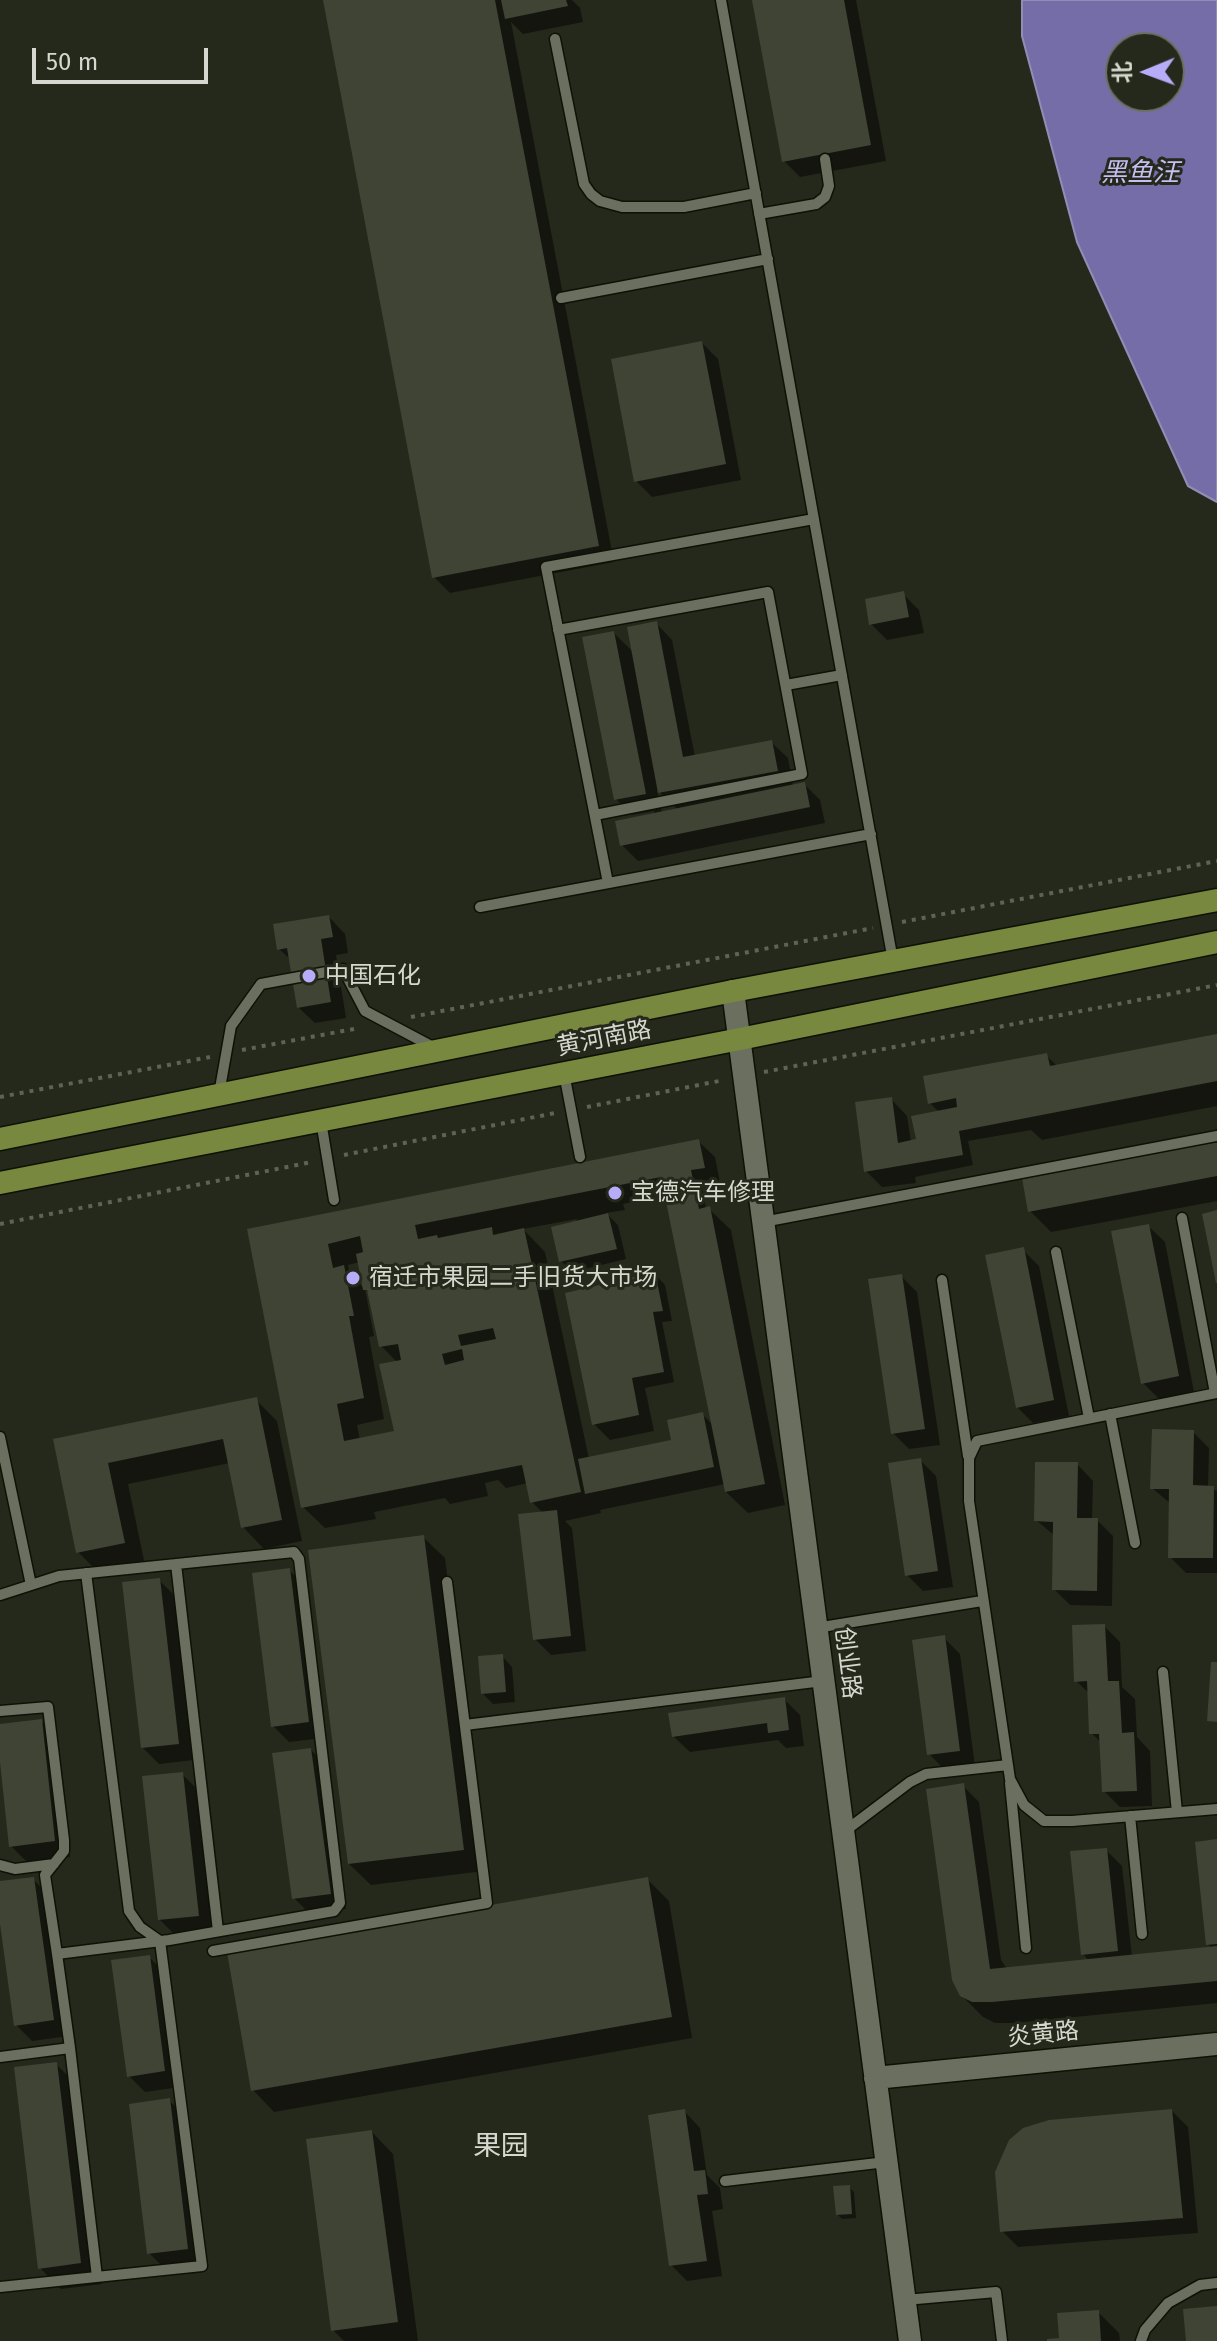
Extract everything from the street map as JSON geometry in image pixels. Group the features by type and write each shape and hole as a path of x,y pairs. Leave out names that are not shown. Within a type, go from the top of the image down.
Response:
{"main road":[{"name":"黄河南路","path":"0,1139 733,991 1217,900"},
{"name":"黄河南路","path":"0,1183 740,1039 1217,942"}],"street":[{"name":"创业路","path":"733,991 910,2341"},
{"name":"炎黄路","path":"875,2078 1217,2044"}],"lane":[{"path":"721,0 893,961"},
{"path":"555,39 584,184 600,201 622,207 684,207 756,193"},
{"path":"759,214 816,204 825,197 829,186 825,159"},
{"path":"561,298 768,259"},
{"path":"608,883 546,567 814,519"},
{"path":"558,630 768,592 802,774 595,815"},
{"path":"786,685 842,675"},
{"path":"480,907 871,834"},
{"path":"218,1096 231,1026 261,984 343,969 365,1011 440,1051"},
{"path":"564,1073 580,1157"},
{"path":"321,1121 334,1200"},
{"path":"763,1222 1217,1136"},
{"path":"969,1458 977,1441 1216,1393 1182,1218"},
{"path":"1056,1252 1089,1418"},
{"path":"942,1280 969,1458 969,1501 982,1601 1010,1779 1026,1948"},
{"path":"1110,1414 1135,1543"},
{"path":"0,1437 31,1585"},
{"path":"0,1595 59,1576 294,1552 299,1559 340,1903 334,1911 160,1941 57,1954"},
{"path":"176,1564 218,1931"},
{"path":"0,2287 202,2266 160,1941 140,1927 129,1911 86,1573"},
{"path":"213,1951 487,1903 447,1582"},
{"path":"816,1628 982,1601"},
{"path":"1163,1672 1177,1812"},
{"path":"465,1725 823,1681"},
{"path":"0,1711 48,1707 64,1851 45,1875 70,2048 97,2277"},
{"path":"843,1833 910,1782 926,1774 1008,1765"},
{"path":"1010,1779 1024,1805 1044,1821 1217,1809"},
{"path":"1130,1816 1142,1934"},
{"path":"0,1865 15,1869 54,1864"},
{"path":"0,2057 70,2048"},
{"path":"725,2181 886,2162"},
{"path":"1141,2341 1145,2330 1168,2303 1200,2285 1217,2283"},
{"path":"905,2300 996,2292 1002,2341"}],"path":[{"path":"0,1097 1217,861"},
{"path":"0,1224 1217,985"}],"water":[{"name":"黑鱼汪","path":"1022,0 1217,0 1217,502 1188,486 1077,242 1022,36"}],"building":[{"path":"323,0 495,0 599,546 432,578"},
{"path":"501,0 566,0 568,6 505,19"},
{"path":"752,0 844,0 871,145 782,162"},
{"path":"702,341 726,464 634,482 611,359"},
{"path":"904,591 909,617 869,625 865,599"},
{"path":"657,621 683,757 772,740 778,771 658,793 627,627"},
{"path":"614,631 646,794 614,800 582,637"},
{"path":"805,782 810,807 620,846 615,821"},
{"name":"中国石化","path":"329,915 333,937 321,939 331,1002 297,1008 287,948 277,950 273,924"},
{"path":"1217,1034 1217,1081 959,1131 963,1155 864,1172 855,1102 892,1097 898,1143 916,1139 911,1116 957,1107 956,1098 928,1104 923,1076 1047,1053 1050,1066"},
{"path":"699,1139 705,1168 691,1170 699,1209 710,1206 765,1484 725,1492 661,1177 415,1225 418,1239 492,1227 493,1235 524,1228 581,1492 530,1503 522,1465 301,1508 247,1229","holes":["360,1236 363,1252 356,1254 379,1347 398,1344 401,1360 379,1364 394,1431 344,1441 337,1404 364,1398 349,1316 354,1316 344,1265 333,1268 328,1244","493,1328 496,1339 461,1346 458,1335","462,1349 464,1360 445,1365 442,1354"]},
{"path":"1217,1142 1217,1176 1028,1212 1022,1178"},
{"path":"1217,1210 1217,1283 1216,1283 1202,1214"},
{"path":"608,1213 617,1249 559,1262 551,1227"},
{"path":"1149,1224 1179,1376 1141,1384 1111,1231"},
{"path":"1024,1247 1054,1400 1016,1408 985,1255"},
{"path":"655,1272 663,1311 653,1312 664,1372 632,1378 639,1415 592,1425 565,1293"},
{"path":"902,1274 925,1429 891,1434 868,1279"},
{"path":"257,1397 282,1520 241,1528 223,1439 108,1463 125,1543 76,1553 53,1439"},
{"path":"703,1412 714,1467 585,1494 578,1459 671,1440 667,1420"},
{"path":"1152,1429 1194,1430 1193,1485 1214,1486 1213,1558 1168,1558 1169,1489 1150,1489"},
{"path":"921,1458 938,1571 905,1576 888,1463"},
{"path":"1035,1462 1078,1462 1077,1518 1098,1518 1097,1591 1052,1590 1053,1522 1034,1521"},
{"path":"557,1510 571,1636 533,1640 518,1514"},
{"path":"424,1535 464,1850 348,1864 308,1550"},
{"path":"290,1568 309,1722 271,1727 252,1573"},
{"path":"160,1578 179,1744 141,1748 122,1582"},
{"path":"1105,1624 1108,1681 1119,1681 1122,1733 1134,1732 1137,1791 1102,1792 1099,1734 1089,1734 1087,1681 1074,1682 1072,1625"},
{"path":"945,1635 960,1751 927,1755 912,1640"},
{"path":"503,1654 506,1692 481,1694 478,1656"},
{"path":"1211,1662 1217,1662 1217,1722 1207,1721"},
{"path":"785,1697 789,1730 768,1733 767,1723 672,1737 668,1713"},
{"path":"42,1719 55,1841 9,1847 0,1762 0,1724"},
{"path":"311,1748 331,1894 292,1899 272,1753"},
{"path":"183,1772 199,1916 158,1920 142,1776"},
{"path":"964,1783 990,1969 1217,1946 1217,1981 992,2002 972,2002 960,1996 952,1980 926,1789"},
{"path":"1217,1839 1217,1944 1206,1945 1195,1842"},
{"path":"1107,1848 1118,1951 1081,1955 1070,1851"},
{"path":"34,1877 54,2020 14,2026 0,1924 0,1881"},
{"path":"648,1877 672,2017 251,2091 227,1952"},
{"path":"150,1955 165,2071 127,2077 111,1960"},
{"path":"57,2062 81,2263 38,2269 14,2067"},
{"path":"170,2098 188,2249 147,2254 129,2104"},
{"path":"685,2109 694,2171 705,2170 708,2194 697,2195 707,2261 669,2266 648,2115"},
{"path":"1172,2109 1183,2218 1000,2232 995,2172 1009,2140 1023,2128 1049,2120"},
{"path":"372,2130 398,2322 331,2331 306,2139"},
{"path":"850,2185 852,2214 836,2215 833,2186"},
{"path":"1217,2306 1217,2341 1186,2341 1183,2309"},
{"path":"1099,2310 1101,2341 1047,2341 1059,2338 1057,2313"}],"place":[{"name":"中国石化","path":"309,976"},
{"name":"宝德汽车修理","path":"615,1193"},
{"name":"宿迁市果园二手旧货大市场","path":"353,1278"}],"district":[{"name":"果园","path":"501,2147"}]}
